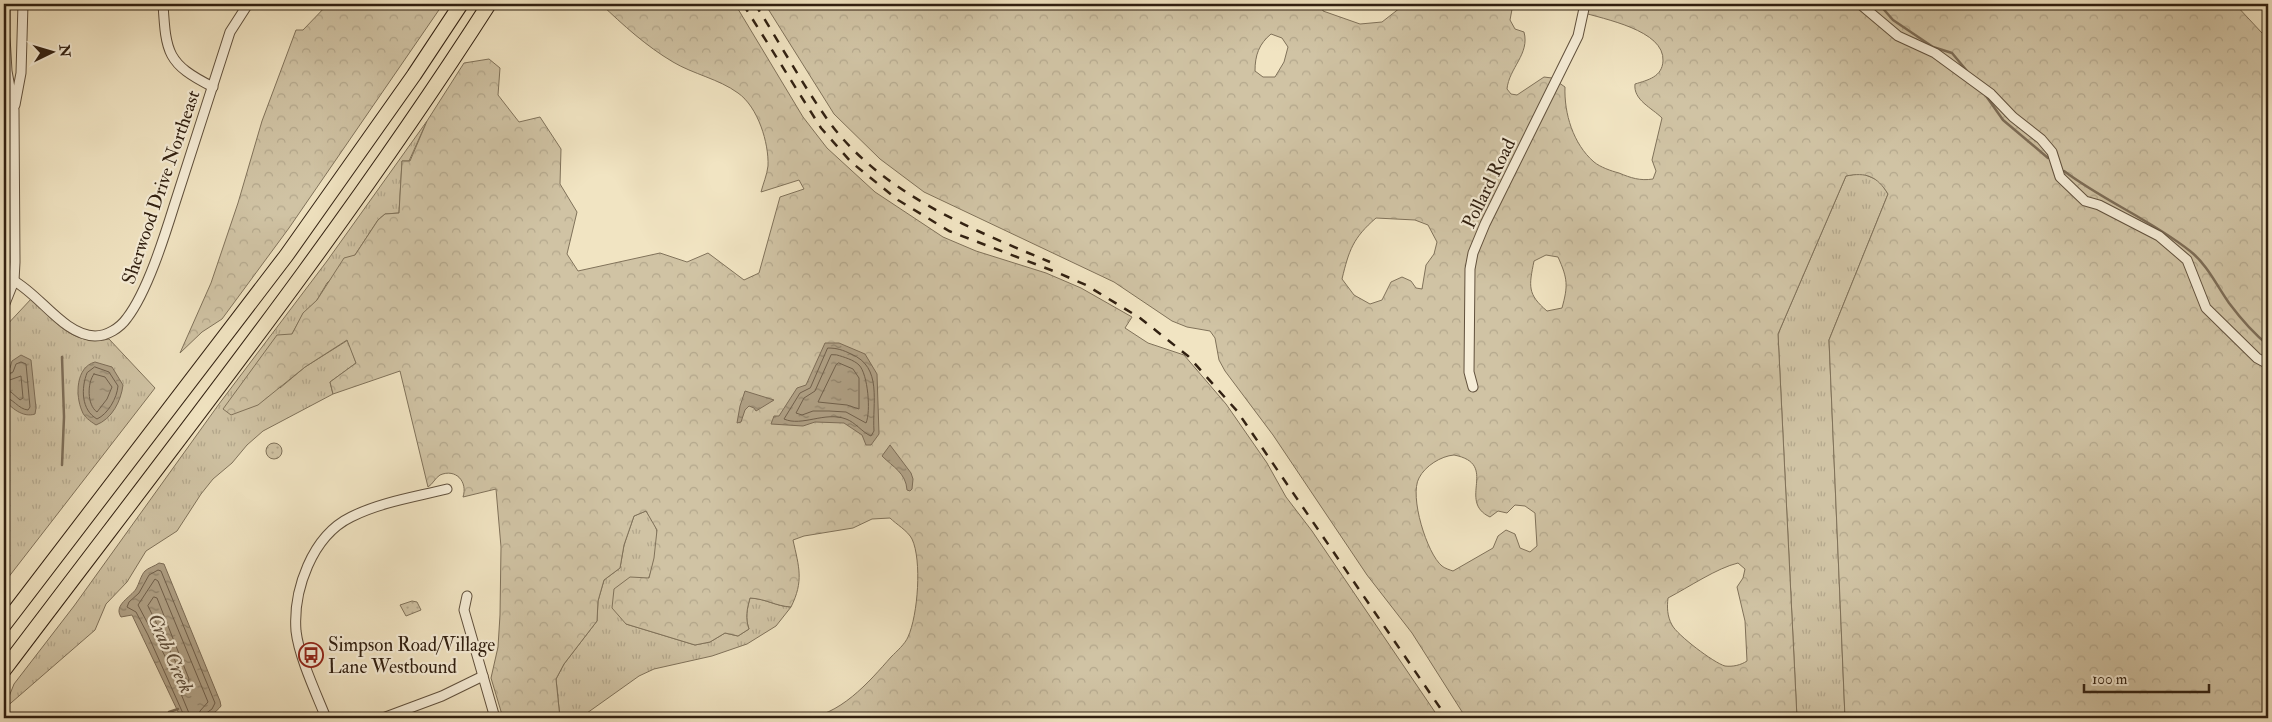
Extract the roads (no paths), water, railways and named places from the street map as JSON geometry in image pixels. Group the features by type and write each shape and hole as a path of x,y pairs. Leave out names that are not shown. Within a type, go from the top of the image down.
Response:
{"highway":[{"path":"4,626 286,256 414,75 461,4"},
{"path":"4,670 305,271 441,79 489,4"}],"street":[{"path":"4,306 14,281 14,110 7,71 4,37 6,4"},
{"path":"14,110 21,73 23,4"},
{"path":"163,4 165,32 169,50 178,66 213,87"},
{"name":"Sherwood Drive Northeast","path":"14,281 26,288 59,318 86,335 103,336 120,326 127,318 139,297 163,240 230,32 248,4"},
{"name":"Pollard Road","path":"1473,387 1469,372 1470,269 1473,253 1485,224 1578,36 1586,4"},
{"path":"1860,4 1898,36 1935,53 1991,94 2014,117 2041,139 2052,152 2060,177 2085,201 2099,205 2159,236 2188,260 2206,308 2257,358 2268,364"},
{"path":"326,718 306,668 296,633 296,606 302,580 314,553 333,530 349,517 374,507 447,489"},
{"path":"467,596 464,610 495,718"},
{"path":"383,718 442,696 483,676"}],"water":[{"path":"825,343 839,343 865,354 877,374 879,434 871,445 866,445 862,435 844,423 815,422 803,426 771,424 774,416 779,416 797,388 806,385"},
{"path":"21,355 31,360 36,408 35,414 31,415 26,415 14,409 4,399 4,372 10,368 12,361"},
{"path":"95,362 112,367 123,385 115,409 107,418 96,425 83,413 78,397 81,375 89,365"},
{"path":"745,391 774,400 756,411 749,406 745,410 741,422 737,423 740,406"},
{"path":"890,445 911,473 913,479 910,491 907,490 902,475 882,456"},
{"path":"159,563 164,564 220,701 221,706 217,711 208,716 181,718 132,615 121,617 119,613 121,605 134,592 144,573"}],"waterway":[{"path":"1879,4 1893,20 1933,47 1952,53 1967,71"},
{"path":"1984,93 2003,120 2048,158"},
{"path":"2064,171 2175,240 2196,256 2238,315 2268,345"},
{"name":"Crab Creek","path":"62,357 64,417 62,465"},
{"name":"Crab Creek","path":"171,718 169,712 178,709"}],"railway":[{"path":"743,4 821,128 851,162 898,200 949,231 1086,285 1140,318 1188,356 1237,411 1447,718"},
{"path":"755,4 830,123 851,148 876,170 930,207 1050,262"}],"place":[{"name":"Simpson Road/Village Lane Westbound","path":"311,655"}]}
